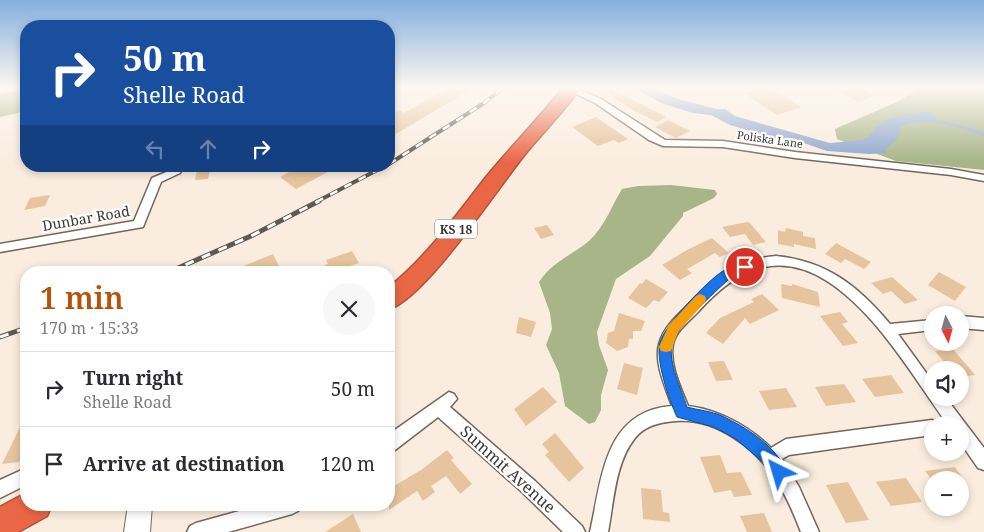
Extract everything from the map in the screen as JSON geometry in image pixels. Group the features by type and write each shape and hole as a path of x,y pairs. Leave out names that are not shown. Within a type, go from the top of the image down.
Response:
{"highway":[{"name":"KS 18","path":"395,295 434,256 551,112"},
{"path":"0,524 25,511"}],"street":[{"name":"Poliska Lane","path":"614,112 652,138 663,143 723,144 795,155 951,172 984,178"},
{"name":"Dunbar Road","path":"0,248 139,224 156,180 174,172"},
{"path":"682,412 666,360 666,343 673,329 705,294 727,274 762,260 789,261 814,268 838,283 861,302 887,330 924,381"},
{"path":"969,323 984,324"},
{"path":"887,330 924,326"},
{"name":"Summit Avenue","path":"395,440 444,403 576,532"},
{"path":"599,532 618,450 629,432 644,420 682,412 717,421 741,434 770,458 789,486 810,532"},
{"path":"770,458 786,447 924,429"},
{"path":"969,441 984,462"},
{"path":"0,489 20,479"},
{"path":"137,532 139,511"},
{"path":"196,532 271,511"}],"green space":[{"path":"0,112 20,112 20,112 0,117"},
{"path":"874,112 984,112 984,170 896,161 837,139 835,129"},
{"path":"671,185 715,190 717,194 714,198 683,213 683,216 650,256 616,279 597,332 599,345 608,370 601,395 601,410 595,422 589,424 565,406 559,373 546,345 552,329 550,313 539,282 550,269 595,235 604,223 622,189 638,186"}],"water":[{"path":"689,112 729,112 735,116 830,143 862,140 868,137 874,129 887,119 928,112 937,119 984,132 984,136 942,124 921,122 900,127 897,139 885,150 885,153 869,154 827,151 792,139 774,138 730,125 711,115"}],"building":[{"path":"395,112 433,112 395,134"},
{"path":"637,112 656,112 666,117 657,122"},
{"path":"772,112 787,112 777,115"},
{"path":"596,117 628,139 619,143 614,140 598,146 572,127"},
{"path":"668,120 690,131 676,138 655,127"},
{"path":"197,172 210,172 208,179 195,180"},
{"path":"289,172 328,172 296,189 280,177"},
{"path":"50,195 45,206 24,210 30,198"},
{"path":"747,222 766,242 753,245 745,234 730,237 722,227"},
{"path":"547,225 554,235 541,239 534,228"},
{"path":"786,228 803,232 803,236 815,238 816,249 794,244 794,247 778,244 778,230 785,232"},
{"path":"712,238 729,253 720,257 715,253 687,269 692,273 680,280 662,265 687,250"},
{"path":"836,243 871,262 864,269 845,259 841,263 825,254"},
{"path":"352,251 359,263 350,266 323,266 328,264 326,260"},
{"path":"273,254 279,266 244,266"},
{"path":"939,272 966,287 955,301 928,285"},
{"path":"892,277 918,300 905,304 891,291 883,294 871,283"},
{"path":"646,279 668,292 659,302 654,300 646,308 628,298 640,283 642,284"},
{"path":"781,284 792,286 792,284 818,292 820,307 782,298"},
{"path":"762,294 779,310 750,324 745,318 723,344 706,333 720,318 754,302 751,299"},
{"path":"840,312 848,322 842,324 858,343 843,346 820,316"},
{"path":"619,313 645,321 641,331 633,331 633,339 629,339 628,347 617,351 606,343 608,333 614,331"},
{"path":"519,317 536,322 531,337 516,333"},
{"path":"935,351 955,351 963,361 943,361"},
{"path":"724,361 733,380 716,381 708,362"},
{"path":"624,363 643,368 637,395 617,389"},
{"path":"969,368 975,375 969,376"},
{"path":"891,375 904,393 875,397 862,379"},
{"path":"844,384 856,402 826,406 815,387"},
{"path":"543,387 557,402 526,426 514,409"},
{"path":"786,388 797,407 769,410 759,391"},
{"path":"20,427 20,460 19,462 2,464"},
{"path":"555,433 584,468 569,482 545,455 549,452 542,444"},
{"path":"447,450 454,458 451,460 472,484 460,494 446,476 431,486 435,492 423,501 417,491 395,506 395,485 421,470"},
{"path":"720,455 727,473 741,472 752,495 734,497 731,490 714,493 700,457"},
{"path":"955,467 958,471 925,471"},
{"path":"906,478 922,502 891,506 876,482"},
{"path":"848,482 869,520 846,523 826,485"},
{"path":"641,488 661,490 663,512 669,513 670,522 643,519"},
{"path":"764,513 772,532 747,532 740,516"},
{"path":"353,514 361,532 325,532"}],"railway":[{"path":"395,160 470,112"},
{"path":"316,202 374,172"},
{"path":"183,266 251,236 319,201"},
{"path":"0,337 20,330"}],"slow traffic":[{"path":"666,347 673,329 700,299"}],"route":[{"path":"745,267 727,274 705,294 673,329 666,343 666,360 682,412 717,421 741,434 770,458 779,472"}]}
